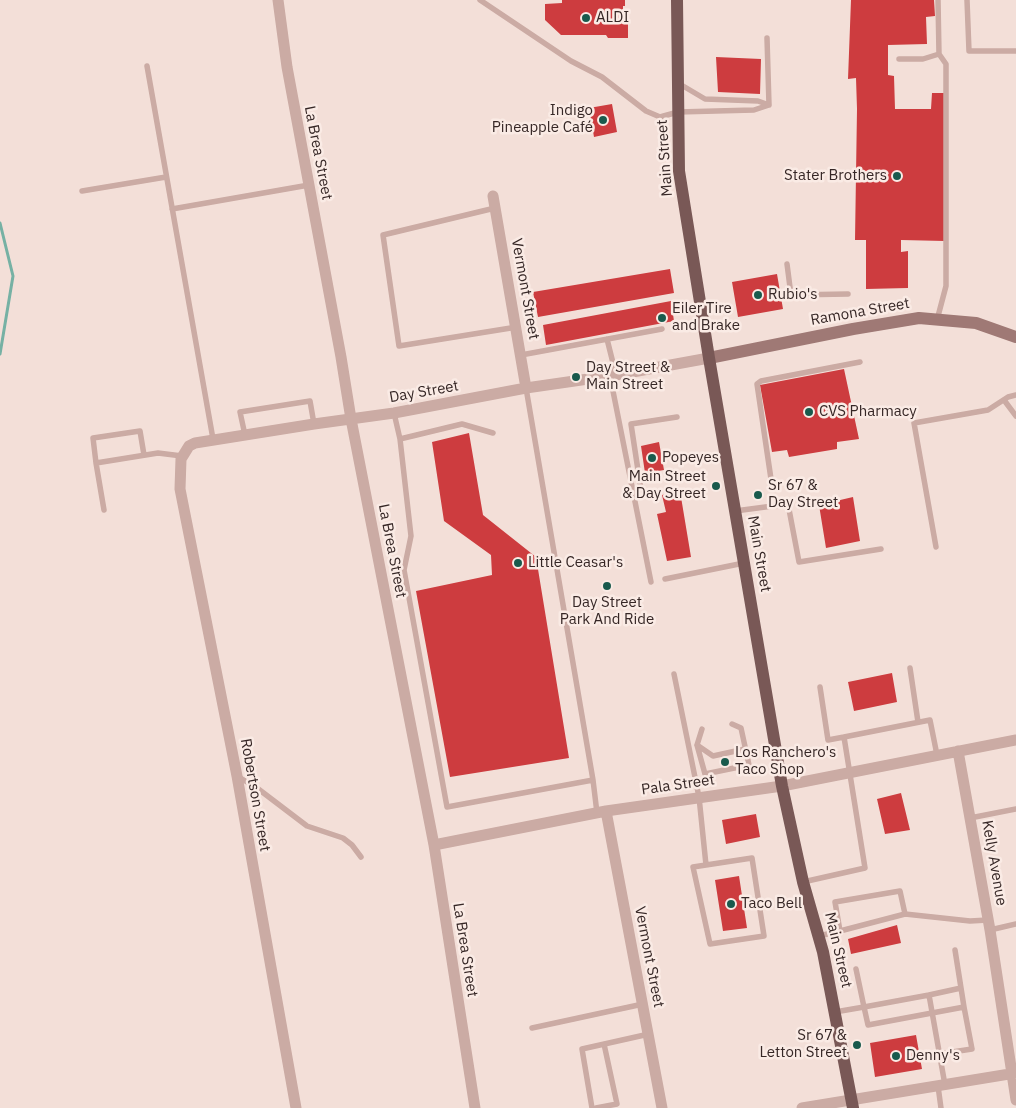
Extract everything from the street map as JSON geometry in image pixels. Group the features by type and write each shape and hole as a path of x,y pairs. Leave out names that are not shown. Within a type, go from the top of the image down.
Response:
{"main road":[{"name":"Main Street","path":"678,0 679,171 782,786 804,882 819,936 852,1104"},
{"name":"Ramona Street","path":"709,358 919,318 976,323 1016,337"}],"street":[{"name":"La Brea Street","path":"278,0 287,67 351,419 434,845 474,1108"},
{"name":"Vermont Street","path":"493,196 522,355 526,388"},
{"name":"Day Street","path":"182,456 189,446 195,443 394,413 526,388 709,358"},
{"name":"Robertson Street","path":"182,456 180,489 237,776 296,1108"},
{"name":"Pala Street","path":"434,845 601,812 782,786 1016,740"},
{"name":"Kelly Avenue","path":"958,751 1014,1073 1016,1100"},
{"name":"Vermont Street","path":"601,812 643,1004 662,1108"},
{"path":"802,1108 852,1104 941,1085 1014,1073"}],"lane":[{"path":"480,0 571,61 602,76 646,111 660,117 678,112 754,110 768,105"},
{"path":"937,320 946,286 946,64 939,54 938,0"},
{"path":"967,0 968,51 1016,51"},
{"path":"767,38 768,105"},
{"path":"899,60 923,60 939,54"},
{"path":"147,66 213,440"},
{"path":"678,83 705,99 758,101 768,105"},
{"path":"82,192 166,177"},
{"path":"172,209 309,185"},
{"path":"494,208 383,235 399,346 517,327"},
{"path":"787,264 791,295 848,294"},
{"path":"522,355 662,329"},
{"path":"607,339 651,582"},
{"path":"772,480 757,384 761,380 860,362"},
{"path":"526,388 593,780 601,812"},
{"path":"936,547 914,423 988,410 1016,394"},
{"path":"1004,400 1016,416"},
{"path":"245,435 240,412 310,401 314,424"},
{"path":"394,413 400,440 411,536 404,570 447,807 593,780"},
{"path":"641,490 631,424 677,417"},
{"path":"400,440 462,424 493,433"},
{"path":"104,510 93,438 140,431 144,455"},
{"path":"96,463 158,453 182,456"},
{"path":"735,511 788,504 799,562 882,549"},
{"path":"665,579 744,563"},
{"path":"910,668 918,722"},
{"path":"674,674 699,797 706,866"},
{"path":"820,687 828,740 930,720 937,755"},
{"path":"702,729 697,745 706,774 749,764 741,728 732,724"},
{"path":"804,882 865,868 844,737"},
{"path":"697,745 713,756 745,749"},
{"path":"237,776 257,788 307,826 343,838 352,845 361,857"},
{"path":"970,818 1016,809"},
{"path":"752,858 764,936 710,944 693,867 706,866 752,858"},
{"path":"840,931 835,902 900,891 905,914"},
{"path":"819,936 905,914 989,925 1016,924"},
{"path":"939,1054 972,1048 954,950"},
{"path":"856,969 868,1025 964,1007"},
{"path":"835,1012 961,988"},
{"path":"929,995 939,1054 941,1108"},
{"path":"532,1028 643,1004"},
{"path":"604,1044 616,1104 594,1108 582,1049 604,1044 649,1034"}],"building":[{"name":"ALDI","path":"562,0 625,0 623,17 628,17 628,38 608,38 606,35 561,35 545,20 545,4 562,3"},
{"path":"851,0 934,0 935,16 926,17 927,44 888,45 888,75 894,76 895,109 931,109 932,93 945,93 945,241 901,240 901,252 908,251 908,288 866,289 866,240 855,240 856,78 848,79"},
{"path":"716,57 761,59 760,94 718,92"},
{"name":"Indigo Pineapple Café","path":"612,104 617,132 594,137 589,108"},
{"path":"670,269 674,293 538,317 533,292"},
{"name":"Rubio's","path":"777,274 783,309 738,317 732,282"},
{"path":"671,301 674,321 546,345 543,325"},
{"name":"CVS Pharmacy","path":"844,369 859,439 837,442 837,449 789,457 787,450 772,452 760,385"},
{"path":"469,433 483,515 536,557 569,758 450,777 416,591 492,575 491,555 444,521 432,442"},
{"name":"Popeyes","path":"659,442 664,470 645,473 641,446"},
{"path":"680,491 691,557 667,561 657,514 666,512 662,495"},
{"path":"853,497 860,541 826,548 819,505"},
{"path":"892,673 897,702 854,711 848,682"},
{"path":"901,793 910,830 885,834 877,799"},
{"path":"756,814 760,837 726,844 722,820"},
{"name":"Taco Bell","path":"739,876 747,928 723,931 715,880"},
{"path":"897,925 901,943 851,954 848,939"},
{"name":"Denny's","path":"916,1035 922,1069 875,1077 870,1043"}],"waterway":[{"path":"0,223 13,276 0,354"}],"place":[{"name":"ALDI","path":"586,18"},
{"name":"Indigo Pineapple Café","path":"603,120"},
{"name":"Stater Brothers","path":"897,176"},
{"name":"Rubio's","path":"758,295"},
{"name":"Eiler Tire and Brake","path":"662,318"},
{"name":"Day Street & Main Street","path":"576,377"},
{"name":"CVS Pharmacy","path":"809,412"},
{"name":"Popeyes","path":"652,458"},
{"name":"Main Street & Day Street","path":"716,486"},
{"name":"Sr 67 & Day Street","path":"758,495"},
{"name":"Little Ceasar's","path":"518,563"},
{"name":"Day Street Park And Ride","path":"607,586"},
{"name":"Los Ranchero's Taco Shop","path":"725,762"},
{"name":"Taco Bell","path":"731,904"},
{"name":"Sr 67 & Letton Street","path":"857,1045"},
{"name":"Denny's","path":"896,1056"}]}
